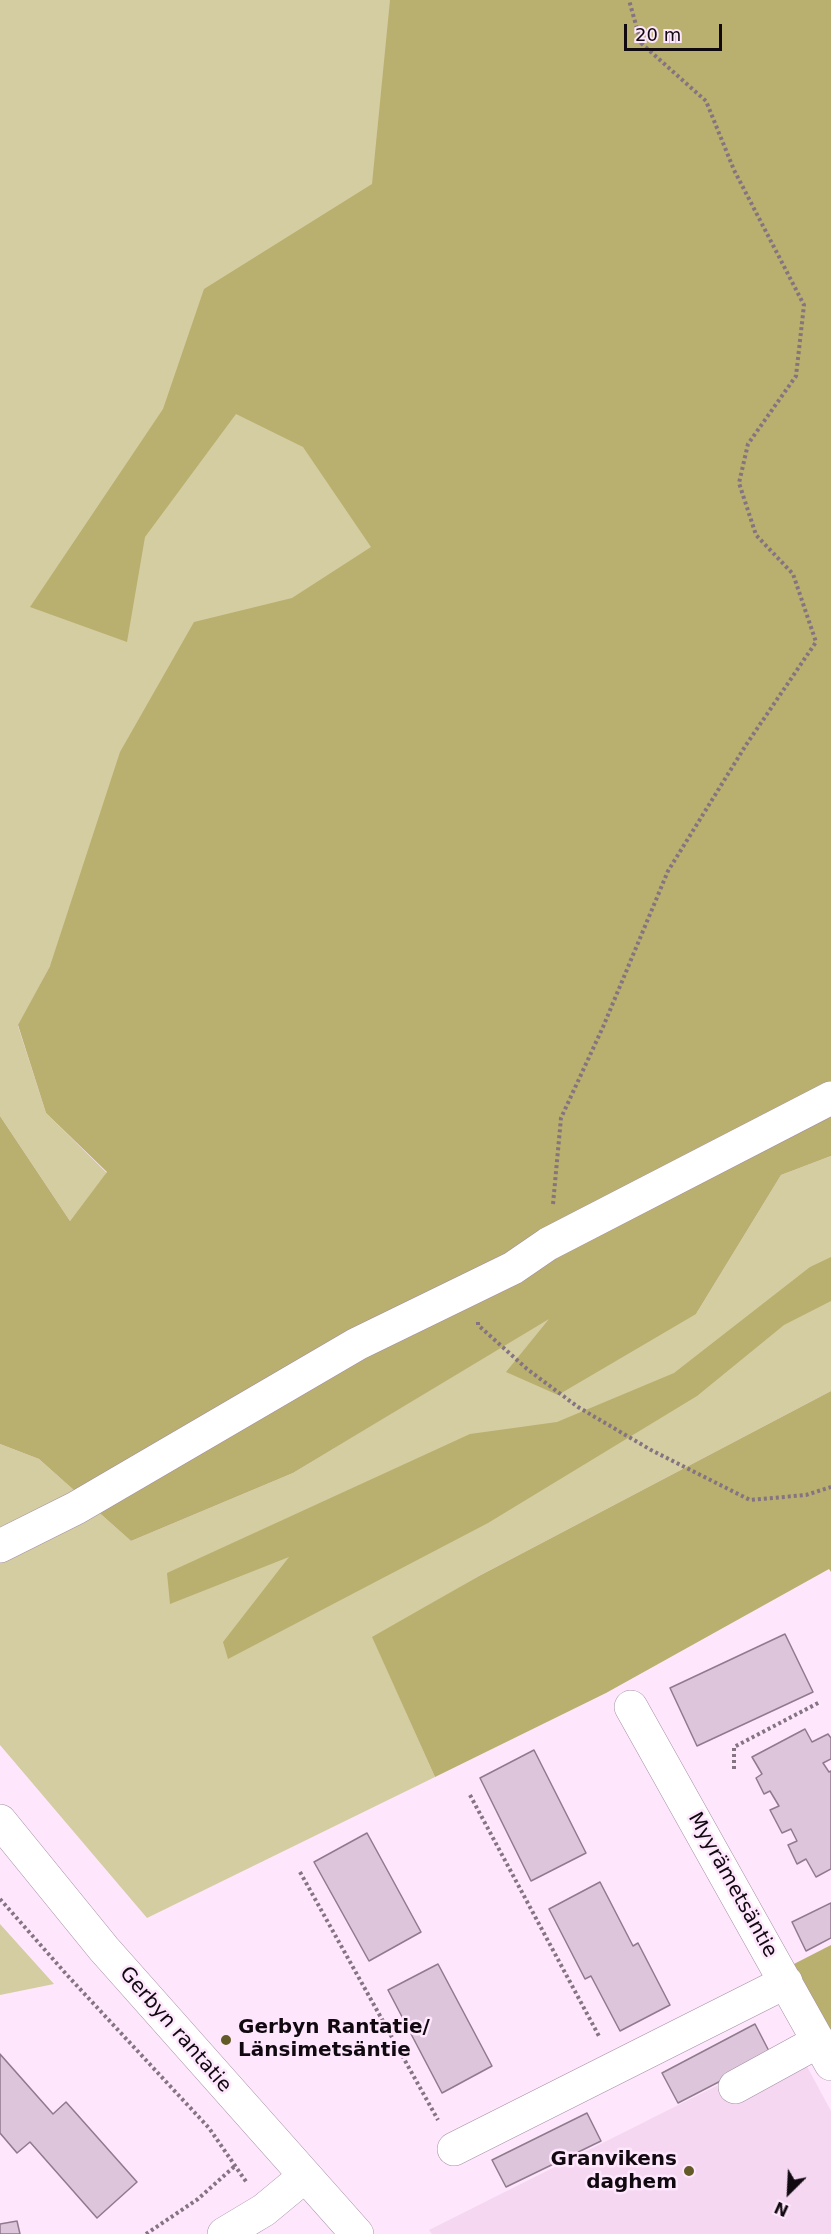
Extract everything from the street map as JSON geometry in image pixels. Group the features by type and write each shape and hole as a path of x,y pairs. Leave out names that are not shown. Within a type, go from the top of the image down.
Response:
{"street":[{"path":"0,1546 76,1508 357,1344 513,1268 548,1244 831,1098"},
{"name":"Myyrämetsäntie","path":"631,1707 825,2053"},
{"name":"Gerbyn rantatie","path":"0,1821 104,1949 357,2234"},
{"path":"454,2149 786,1982"},
{"path":"735,2087 825,2053"},
{"path":"224,2234 264,2210 305,2176"}],"path":[{"path":"548,1244 561,1118 603,1027 668,871 746,745 816,642 793,574 756,535 739,483 748,444 796,376 804,305 734,170 706,101 641,44 629,0"},
{"path":"479,1285 478,1325 527,1369 578,1407 651,1450 750,1500 806,1494 831,1487"},
{"path":"734,1768 734,1747 820,1702"},
{"path":"470,1795 616,2068"},
{"path":"300,1872 454,2149"},
{"path":"0,1899 209,2128 236,2165 264,2210"},
{"path":"146,2234 198,2199 236,2165"}],"shaded area":[{"path":"0,0 390,0 437,561 50,966 18,1026 46,1113 107,1173 70,1221 0,1116"},
{"path":"390,0 831,0 831,1156 781,1175 696,1314 558,1395 506,1372 549,1319 293,1473 131,1541 39,1459 0,1444 0,1116 70,1221 107,1172 46,1113 18,1025 50,966 120,752 194,622 292,598 371,547 303,447 236,414 145,537 127,642 30,607 163,409 204,289 372,184"},
{"path":"831,1156 831,1391 479,1576 373,1638 435,1777 147,1918 0,1745 0,1444 39,1459 131,1541 293,1473 551,1317 696,1314 781,1175"},
{"path":"831,1257 831,1301 784,1325 697,1396 488,1523 228,1659 223,1642 289,1557 170,1604 167,1573 470,1434 557,1422 674,1373 810,1267"},
{"path":"831,1391 831,1572 829,1569 606,1693 435,1777 372,1637 479,1576"},
{"path":"0,1924 54,1984 0,1995"},
{"path":"831,1945 831,2034 792,1965"},
{"name":"Granvikens daghem","path":"796,2046 831,2111 831,2234 432,2234 429,2230"}],"building":[{"path":"785,1634 813,1692 697,1746 670,1688"},
{"path":"805,1729 812,1742 828,1734 831,1738 831,1759 823,1763 829,1772 831,1771 831,1869 816,1877 806,1859 797,1864 788,1845 797,1841 791,1829 782,1833 770,1810 779,1806 770,1791 764,1794 756,1778 762,1774 752,1757"},
{"path":"534,1750 586,1853 531,1881 480,1778"},
{"path":"367,1833 421,1932 369,1961 314,1862"},
{"path":"600,1882 633,1946 638,1943 670,2005 620,2031 591,1976 585,1979 549,1909"},
{"path":"831,1903 831,1938 806,1951 792,1922"},
{"path":"438,1964 492,2066 442,2093 388,1990"},
{"path":"755,2024 771,2055 678,2103 662,2073"},
{"path":"0,2054 53,2114 66,2102 137,2182 97,2218 30,2142 17,2153 0,2133"},
{"path":"587,2113 601,2141 506,2187 492,2160"},
{"path":"17,2221 20,2234 0,2234 0,2224"}],"place":[{"name":"Gerbyn Rantatie/ Länsimetsäntie","path":"226,2040"},
{"name":"Granvikens daghem","path":"689,2171"}]}
